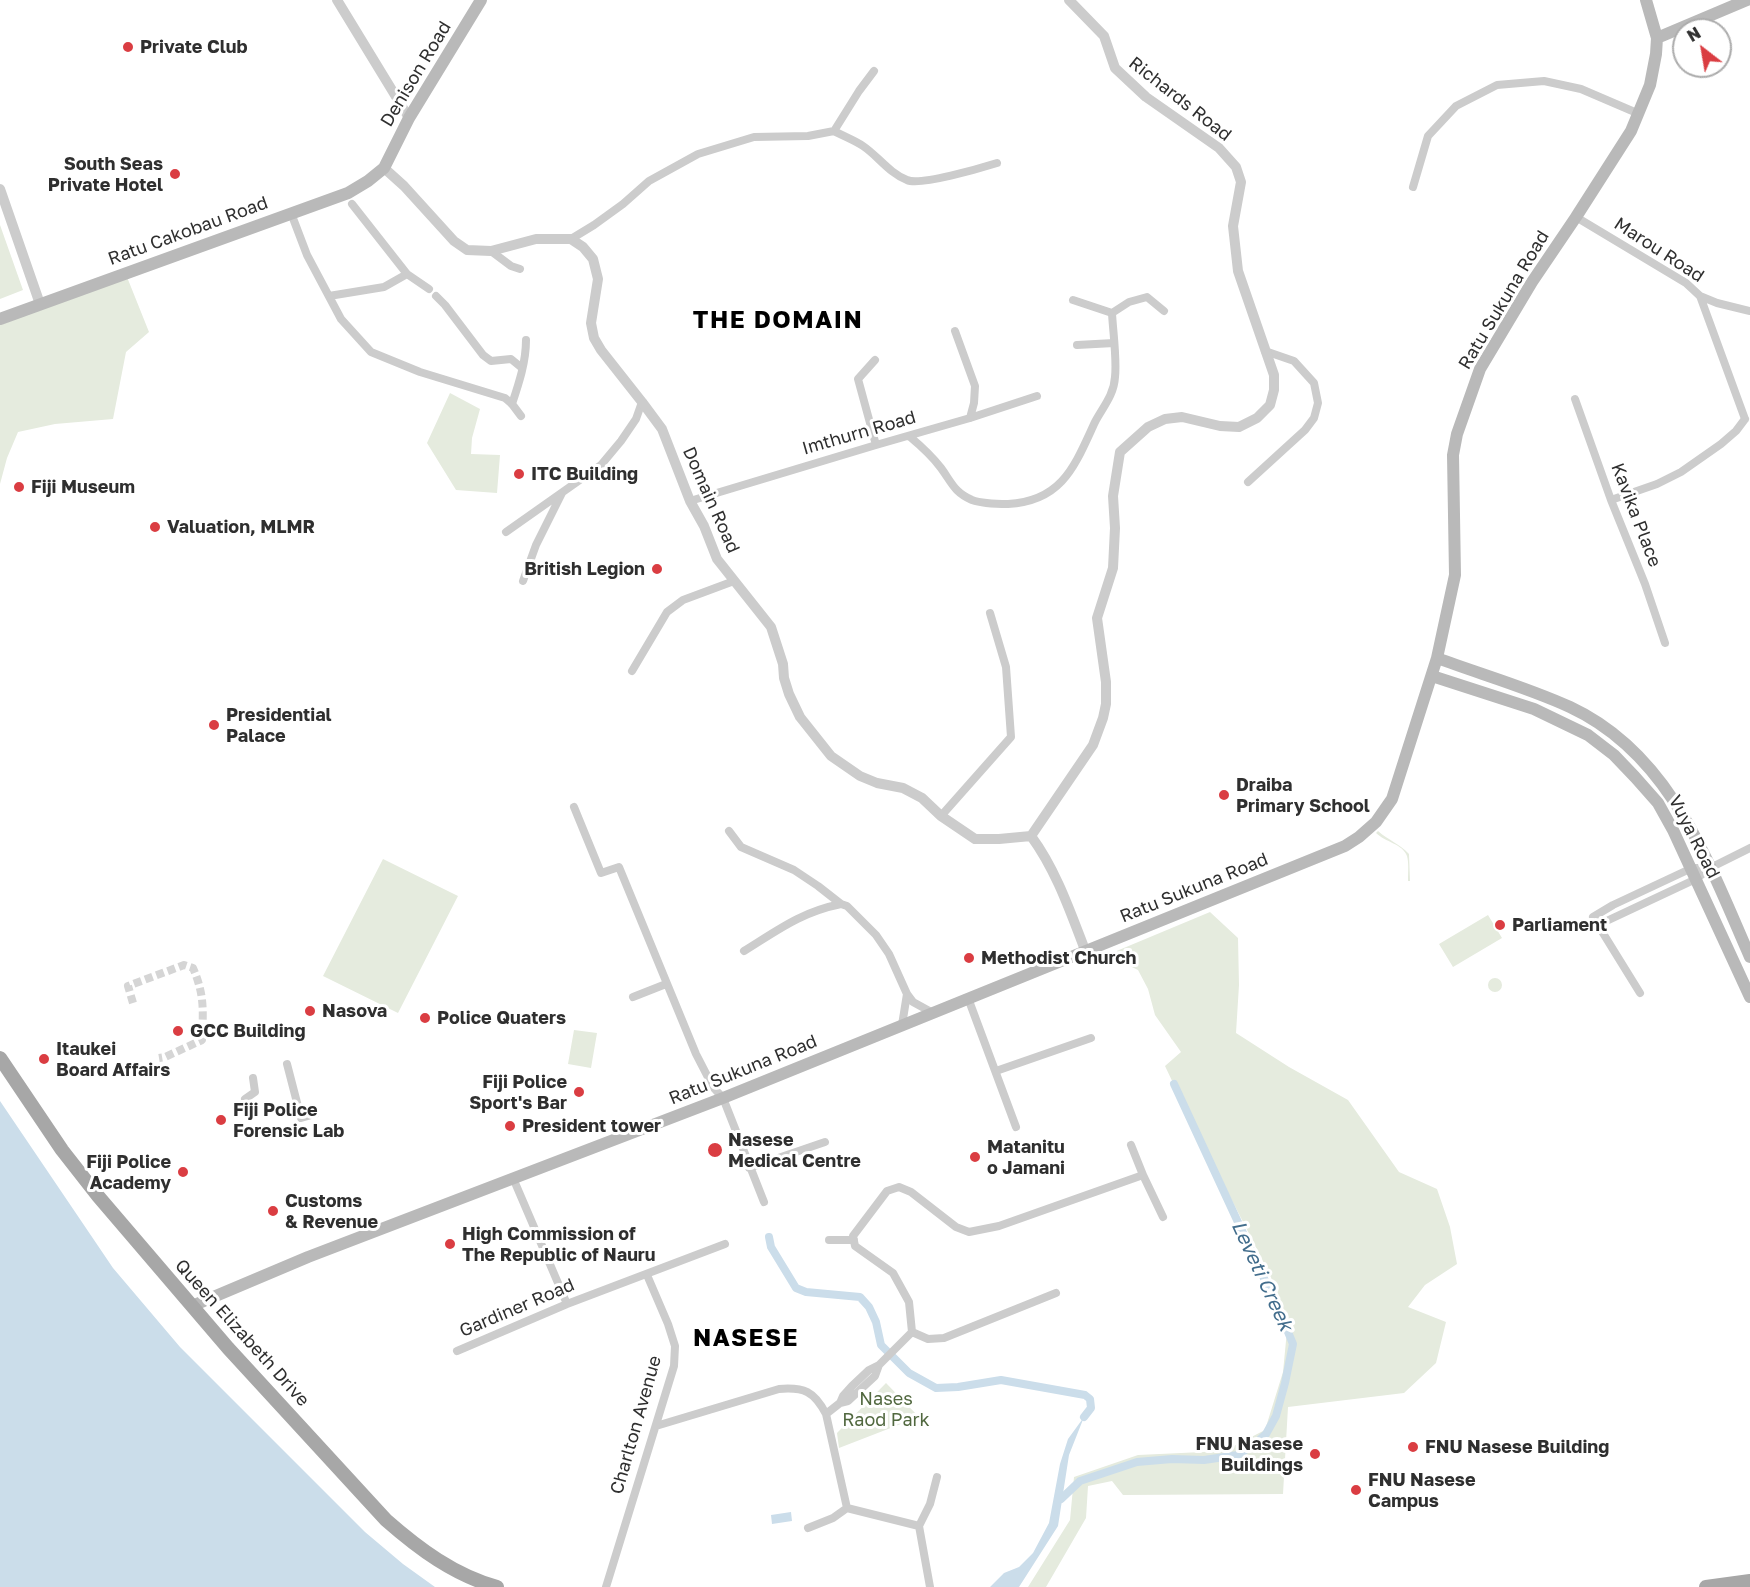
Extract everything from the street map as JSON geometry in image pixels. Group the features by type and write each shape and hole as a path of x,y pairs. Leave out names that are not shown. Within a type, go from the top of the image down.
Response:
{"main road":[{"name":"Denison Road","path":"384,168 409,118 481,0"},
{"name":"Ratu Sukuna Road","path":"192,1306 308,1257 723,1098 1345,846 1376,822 1392,799 1432,676 1455,574 1453,455 1457,434 1480,369 1532,282 1631,131 1650,85 1656,54 1657,38 1646,0"},
{"path":"1657,38 1747,0"},
{"name":"Ratu Cakobau Road","path":"0,319 348,192 368,181 384,168"},
{"name":"Vuya Road","path":"1437,658 1571,707 1615,736 1653,772 1672,796 1690,826 1750,957"},
{"name":"Vuya Road","path":"1432,676 1534,709 1588,735 1614,755 1658,803 1694,874 1750,997"},
{"name":"Queen Elizabeth Drive","path":"0,1058 62,1149 98,1196 228,1348 386,1520 435,1559 480,1582 497,1587"},
{"path":"1706,1587 1750,1581"}],"street":[{"path":"337,0 409,118"},
{"name":"Richards Road","path":"1031,836 1093,745 1103,718 1106,704 1106,682 1097,618 1113,568 1115,528 1113,496 1120,452 1148,427 1166,419 1182,417 1220,426 1239,427 1257,418 1270,405 1275,390 1274,375 1238,271 1233,226 1240,182 1236,166 1219,148 1146,97 1114,68 1104,36 1069,0"},
{"path":"834,131 874,71"},
{"path":"1413,187 1428,136 1456,106 1497,85 1544,81 1581,89 1637,113"},
{"path":"384,168 405,186 454,241 467,250 491,252 536,239 571,239 623,204 648,181 698,154 754,137 808,136 834,131 863,146 894,172 914,182 997,163"},
{"path":"0,189 40,304"},
{"path":"352,204 407,274 429,289"},
{"path":"291,213 307,255 341,319 371,352 420,372 505,398 521,416"},
{"name":"Marou Road","path":"1576,217 1686,283 1700,296 1748,419"},
{"name":"Domain Road","path":"571,239 583,247 593,259 598,279 591,323 594,338 662,429 690,501 704,526 717,559 771,627 783,664 789,694 800,717 831,756 860,776 877,783 903,788 922,798 940,816 975,839 1031,836"},
{"path":"491,252 511,266 520,269"},
{"path":"329,296 384,287 407,274"},
{"path":"436,296 483,355 491,361 511,359 522,368"},
{"path":"1700,296 1717,303 1750,311"},
{"path":"1112,313 1129,302 1147,297 1164,311"},
{"path":"1073,300 1112,313"},
{"path":"909,436 928,452 957,491 974,500 995,504 1017,503 1036,500 1053,490 1067,476 1081,454 1096,420 1112,393 1116,375 1112,313"},
{"path":"955,331 975,386 970,418"},
{"path":"512,404 520,382 526,353 526,340"},
{"path":"1077,345 1113,343"},
{"path":"1248,482 1305,430 1314,418 1318,403 1314,382 1294,361 1265,351"},
{"path":"875,360 858,379 876,445"},
{"name":"Imthurn Road","path":"690,501 1037,396"},
{"name":"Kavika Place","path":"1575,399 1611,500 1645,584 1665,644"},
{"path":"506,532 601,465 636,419 642,402"},
{"path":"1611,500 1657,484 1681,472 1729,437 1748,419"},
{"path":"523,581 536,545 562,493"},
{"path":"632,671 667,612 684,600 734,581"},
{"path":"940,816 1011,737 1005,667 990,613"},
{"path":"574,807 601,873 619,867 696,1054 713,1087 723,1098 764,1202"},
{"path":"729,831 741,847 794,870 853,911 876,935 889,954 913,1002 933,1013"},
{"path":"1031,836 1044,854 1085,950"},
{"path":"1640,993 1593,917 1614,905 1710,868 1750,848"},
{"path":"1598,925 1694,874"},
{"path":"744,951 798,918 821,908 841,904"},
{"path":"633,997 666,984"},
{"path":"902,1025 907,994"},
{"path":"968,998 1016,1127"},
{"path":"996,1071 1091,1038"},
{"path":"287,1064 301,1118 315,1114"},
{"path":"245,1099 255,1092 253,1078"},
{"path":"749,1168 825,1143"},
{"path":"1131,1145 1163,1217"},
{"path":"912,1332 909,1302 893,1274 855,1246 853,1236 887,1191 899,1186 911,1192 956,1227 969,1232 999,1226 1143,1175"},
{"path":"513,1178 567,1304"},
{"path":"829,1240 854,1240"},
{"name":"Gardiner Road","path":"457,1351 567,1304 725,1244"},
{"name":"Charlton Avenue","path":"606,1587 674,1366 675,1346 668,1323 647,1275"},
{"path":"912,1332 928,1339 944,1338 1056,1293"},
{"path":"826,1414 840,1403 848,1401 868,1383 875,1376 879,1365 912,1332"},
{"path":"656,1426 778,1389 795,1388 806,1391 814,1396 826,1414 847,1508"},
{"path":"930,1587 919,1526 930,1504 937,1477"},
{"path":"808,1528 833,1518 847,1508 919,1526"}],"green space":[{"path":"0,225 23,290 0,299"},
{"path":"127,277 149,332 126,352 113,419 55,424 18,432 7,458 0,484 0,325"},
{"path":"450,393 480,409 472,438 471,454 500,455 497,493 456,490 427,443"},
{"path":"1378,831 1409,854 1410,881 1408,881 1408,862 1405,852 1376,833"},
{"path":"383,859 458,896 398,1013 323,976"},
{"path":"1210,912 1238,938 1239,985 1236,1033 1289,1067 1348,1100 1399,1172 1437,1189 1450,1227 1457,1264 1425,1285 1408,1307 1446,1322 1436,1363 1404,1393 1288,1407 1283,1494 1123,1495 1112,1481 1088,1486 1086,1518 1046,1587 1028,1587 1070,1520 1074,1477 1138,1455 1224,1451 1265,1430 1283,1372 1288,1320 1270,1275 1165,1066 1181,1052 1155,1015 1148,989 1138,970 1107,955"},
{"path":"1488,915 1502,938 1453,967 1439,944"},
{"path":"1492,978 1498,978 1502,985 1498,992 1492,992 1488,988 1488,982"},
{"path":"574,1030 597,1033 591,1068 568,1064"},
{"name":"Nases Raod Park","path":"886,1383 919,1417 839,1448 837,1433"}],"water":[{"path":"0,1101 113,1268 180,1347 365,1532 435,1587 0,1587"},
{"path":"1084,1417 1069,1455 1058,1526 1019,1587 990,1587 1004,1573 1019,1567 1033,1553 1049,1523 1060,1464 1068,1439"},
{"path":"791,1512 792,1521 772,1524 771,1515"}],"waterway":[{"name":"Leveti Creek","path":"1061,1499 1080,1481 1137,1462 1172,1459 1204,1460 1238,1455 1266,1434 1276,1416 1285,1383 1293,1344 1174,1084"},
{"path":"769,1237 771,1247 796,1288 806,1292 860,1297 869,1307 876,1322 881,1345 909,1373 936,1388 1001,1380 1085,1395 1090,1399 1091,1408 1084,1417"}],"tunnel":[{"path":"133,1003 128,986 184,965 193,968 201,995 202,1040 159,1058"}],"place":[{"name":"Private Club","path":"128,47"},
{"name":"South Seas Private Hotel","path":"175,174"},
{"name":"ITC Building","path":"519,474"},
{"name":"Fiji Museum","path":"19,487"},
{"name":"Valuation, MLMR","path":"155,527"},
{"name":"British Legion","path":"657,569"},
{"name":"Presidential Palace","path":"214,725"},
{"name":"Draiba Primary School","path":"1224,795"},
{"name":"Parliament","path":"1500,925"},
{"name":"Methodist Church","path":"969,958"},
{"name":"Nasova","path":"310,1011"},
{"name":"Police Quaters","path":"425,1018"},
{"name":"GCC Building","path":"178,1031"},
{"name":"Itaukei Board Affairs","path":"44,1059"},
{"name":"Fiji Police Sport's Bar","path":"579,1092"},
{"name":"Fiji Police Forensic Lab","path":"221,1120"},
{"name":"President tower","path":"510,1126"},
{"name":"Nasese Medical Centre","path":"715,1150"},
{"name":"Matanitu o Jamani","path":"975,1157"},
{"name":"Fiji Police Academy","path":"183,1172"},
{"name":"Customs & Revenue","path":"273,1211"},
{"name":"High Commission of The Republic of Nauru","path":"450,1244"},
{"name":"FNU Nasese Building","path":"1413,1447"},
{"name":"FNU Nasese Buildings","path":"1315,1454"},
{"name":"FNU Nasese Campus","path":"1356,1490"}],"district":[{"name":"THE DOMAIN","path":"778,320"},
{"name":"NASESE","path":"746,1338"}]}
